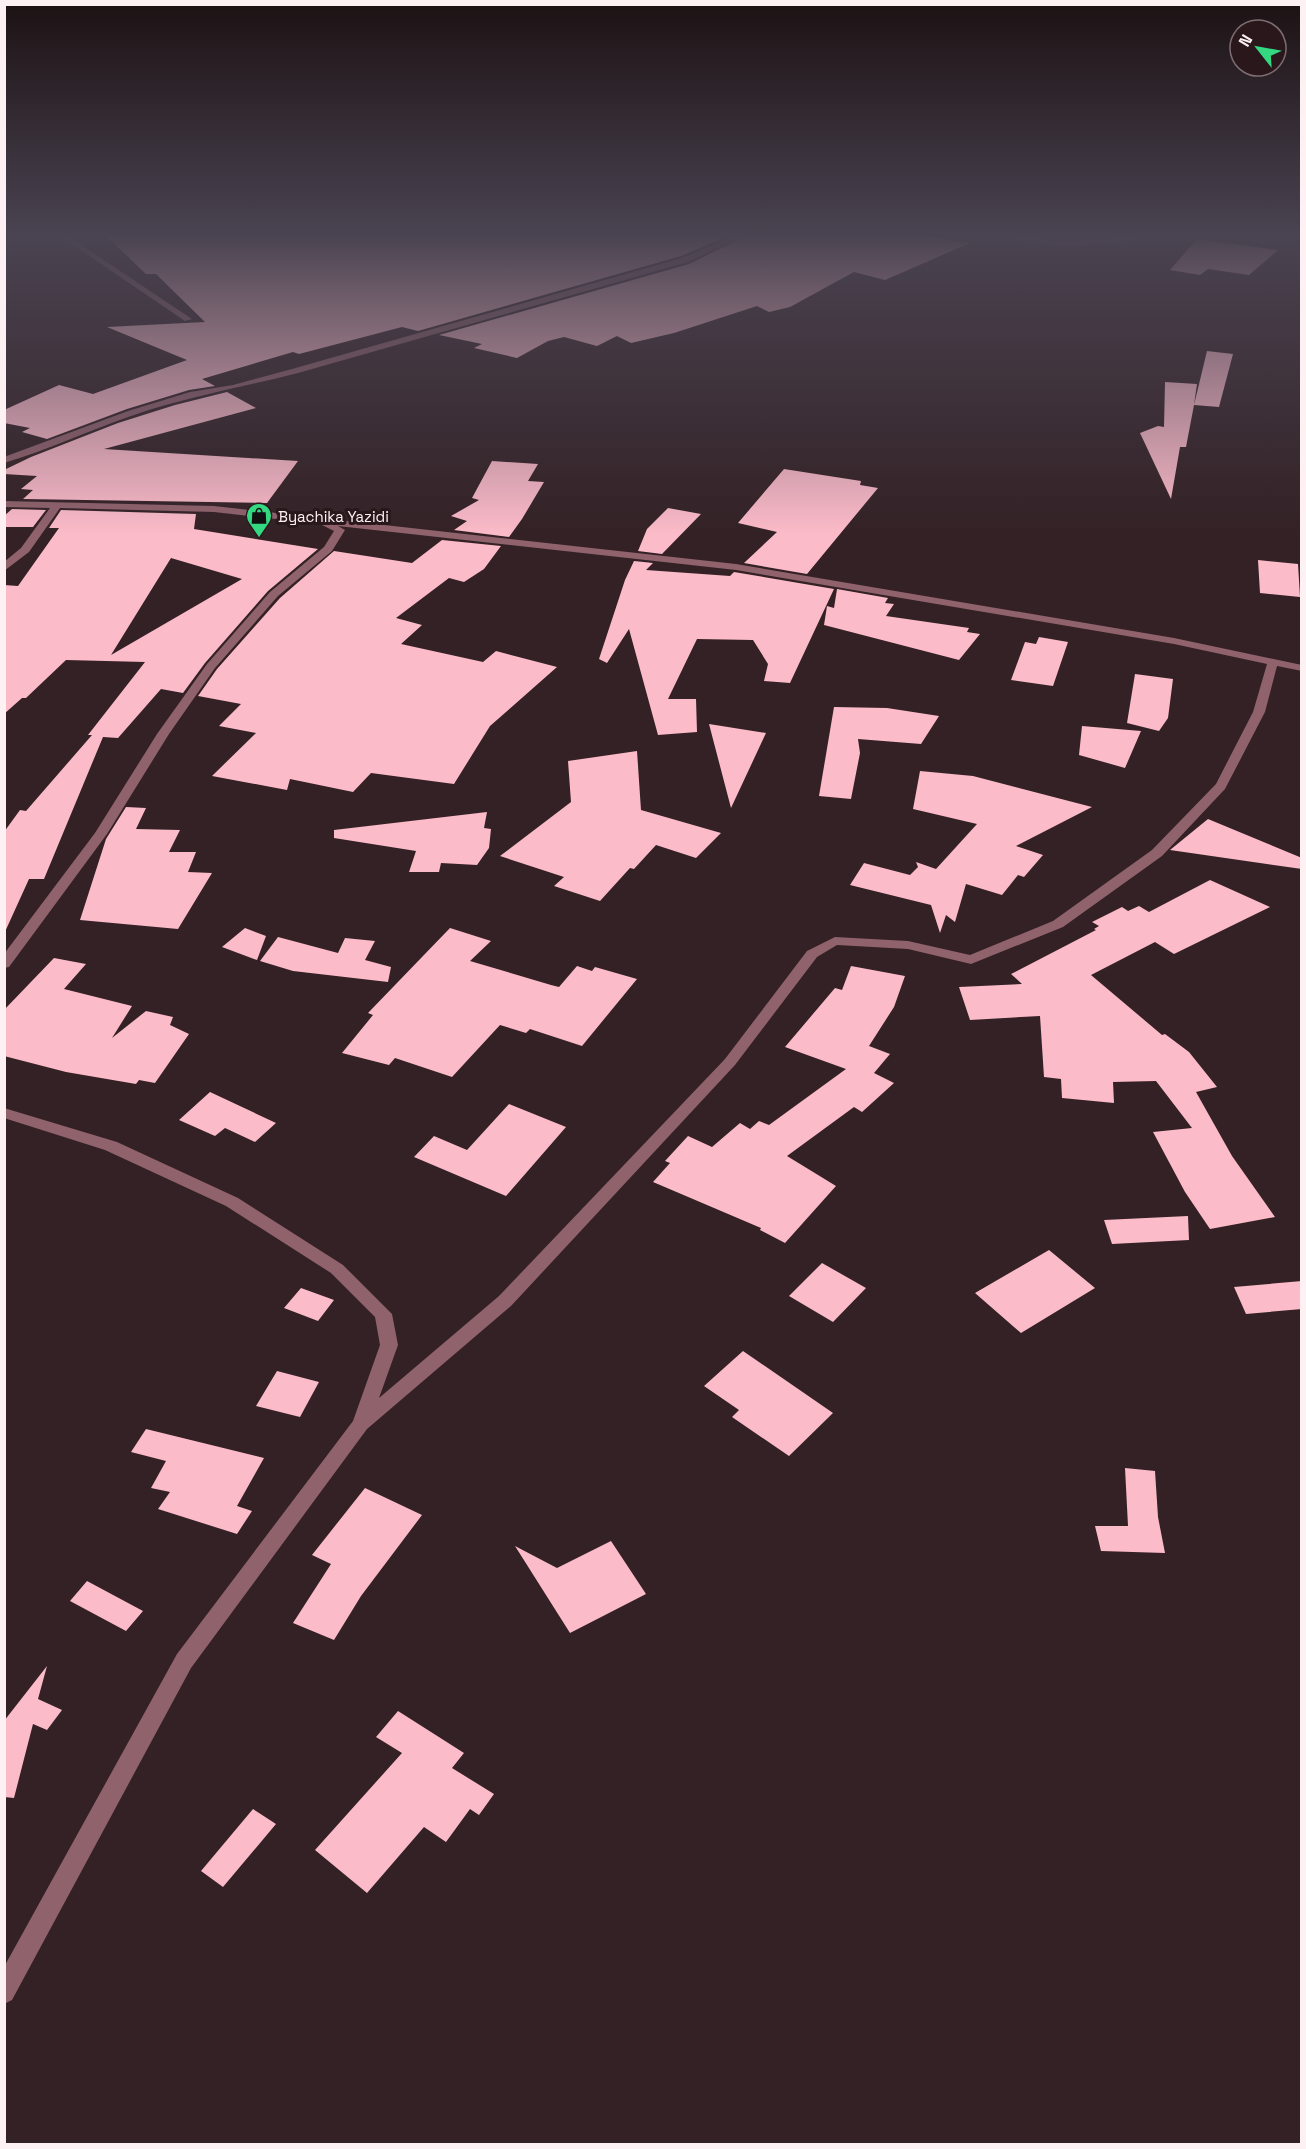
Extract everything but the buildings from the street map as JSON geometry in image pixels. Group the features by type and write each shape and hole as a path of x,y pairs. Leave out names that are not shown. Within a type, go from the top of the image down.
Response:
{"street":[{"path":"4,460 131,413 192,394 233,387 425,334"},
{"path":"4,504 214,509 736,567 1151,637 1302,668"},
{"path":"4,568 24,550 57,505"},
{"path":"4,964 101,834 162,734 211,666 274,594 328,549 340,530 320,521"},
{"path":"4,1992 184,1662 361,1424 505,1301 730,1062 812,954 835,941 908,945 971,960 1058,924 1157,853 1221,786 1258,712 1273,662"},
{"path":"4,1113 111,1146 232,1202 337,1269 383,1314 389,1345 361,1424"}],"place":[{"name":"Byachika Yazidi","path":"259,539"}]}
